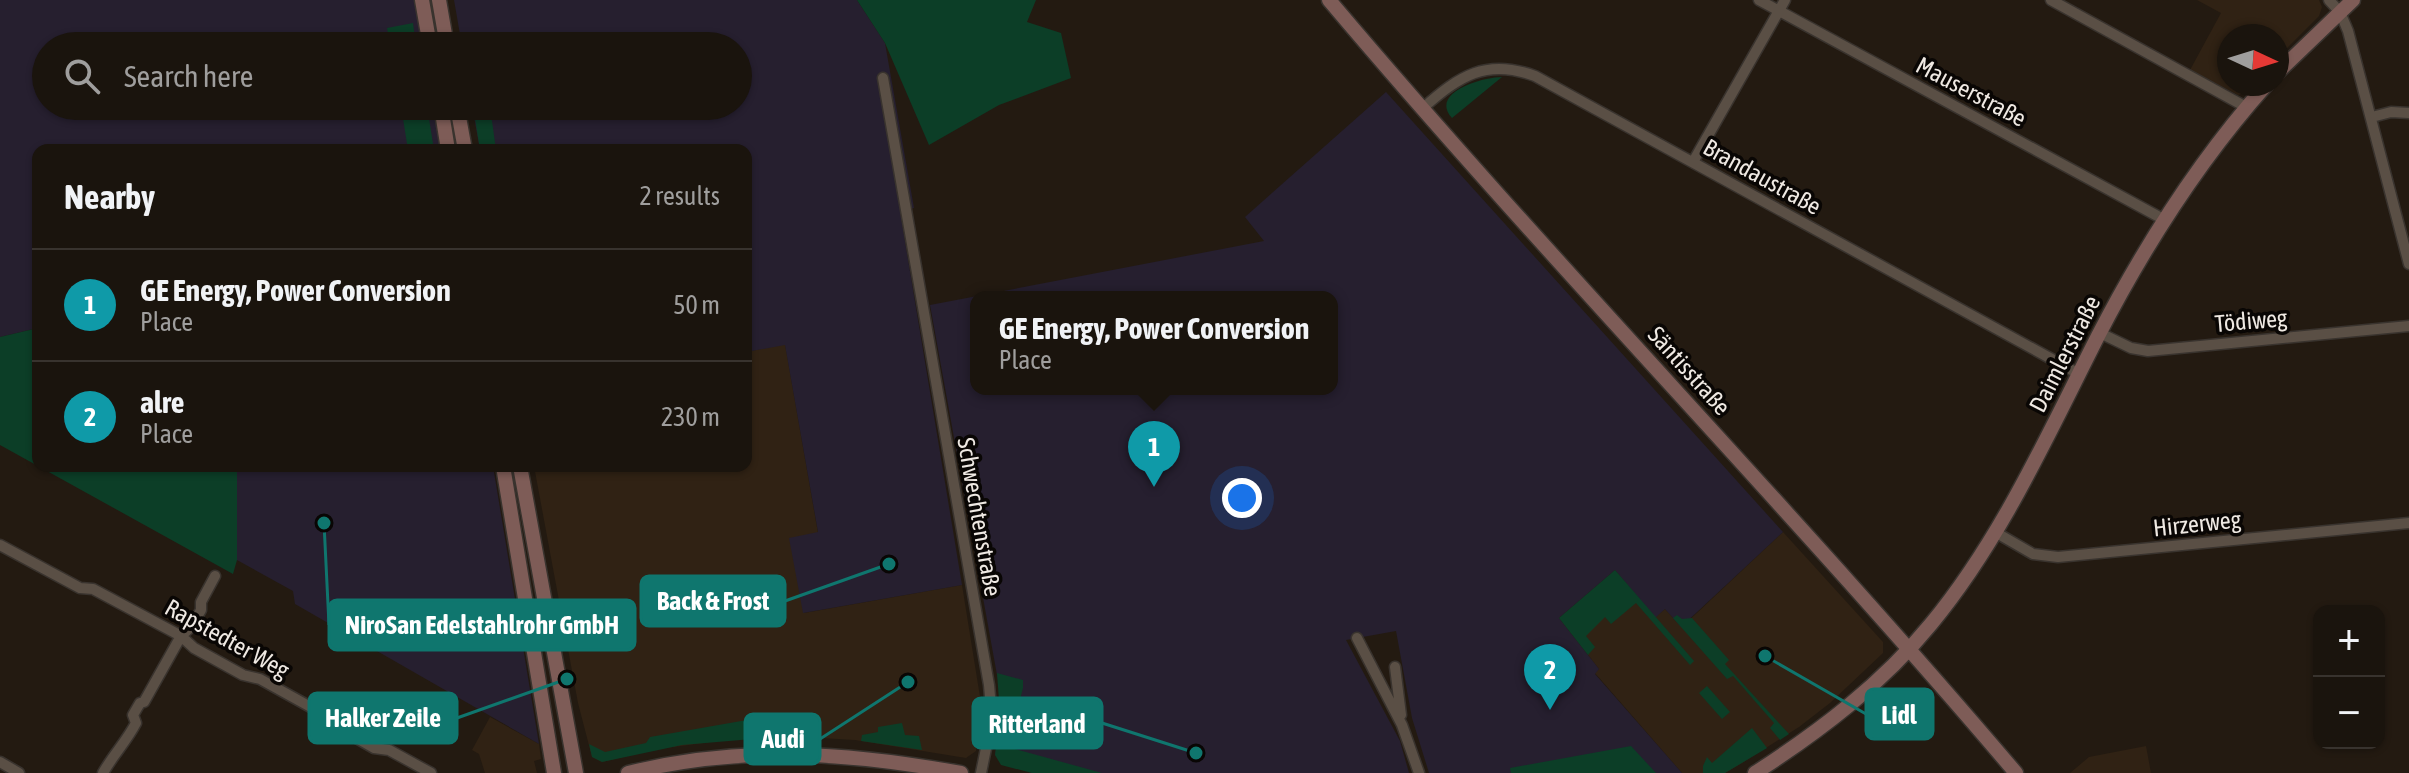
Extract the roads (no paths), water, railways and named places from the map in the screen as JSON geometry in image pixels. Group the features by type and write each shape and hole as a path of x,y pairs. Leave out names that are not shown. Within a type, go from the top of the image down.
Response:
{"street":[{"path":"422,0 428,32"},
{"path":"439,0 445,32"},
{"name":"Säntisstraße","path":"1329,0 1910,648 2016,773"},
{"name":"Mauserstraße","path":"1759,0 2163,219"},
{"path":"1693,162 1785,0"},
{"path":"2051,0 2246,107"},
{"path":"2329,0 2340,12 2348,31 2409,264"},
{"path":"2289,61 2353,0"},
{"name":"Brandaustraße","path":"1423,108 1451,84 1471,73 1493,69 1520,71 1535,76 2079,374"},
{"name":"Schwechtenstraße","path":"883,78 989,685 992,719 981,773"},
{"name":"Daimlerstraße","path":"1755,773 1825,725 1910,648 1954,594 2033,466 2100,333 2163,219 2196,171 2256,96"},
{"path":"2372,117 2391,112 2409,113"},
{"path":"443,120 447,144"},
{"path":"460,120 464,144"},
{"name":"Tödiweg","path":"2100,333 2131,348 2148,351 2409,326"},
{"path":"504,472 554,773"},
{"path":"521,472 576,773"},
{"name":"Hirzerweg","path":"1995,532 2033,554 2058,557 2409,523"},
{"name":"Rapstedter Weg","path":"0,545 80,588 93,589 181,636 194,648 243,675 260,679 316,710 318,716 374,748 389,750 431,773"},
{"path":"103,773 136,723 133,715 140,703 144,702 181,636 191,627 215,576"},
{"path":"1357,638 1402,725 1419,773"},
{"path":"1395,667 1402,725"},
{"path":"628,773 737,755 803,754 880,759 961,773"},
{"path":"0,762 19,773"}],"place":[{"name":"GE Energy, Power Conversion","path":"1154,487"},
{"name":"NiroSan Edelstahlrohr GmbH","path":"324,523"},
{"name":"Back & Frost","path":"889,564"},
{"name":"Lidl","path":"1765,656"},
{"name":"Halker Zeile","path":"567,679"},
{"name":"Audi","path":"908,682"},
{"name":"alre","path":"1550,710"},
{"name":"Ritterland","path":"1196,753"}]}
